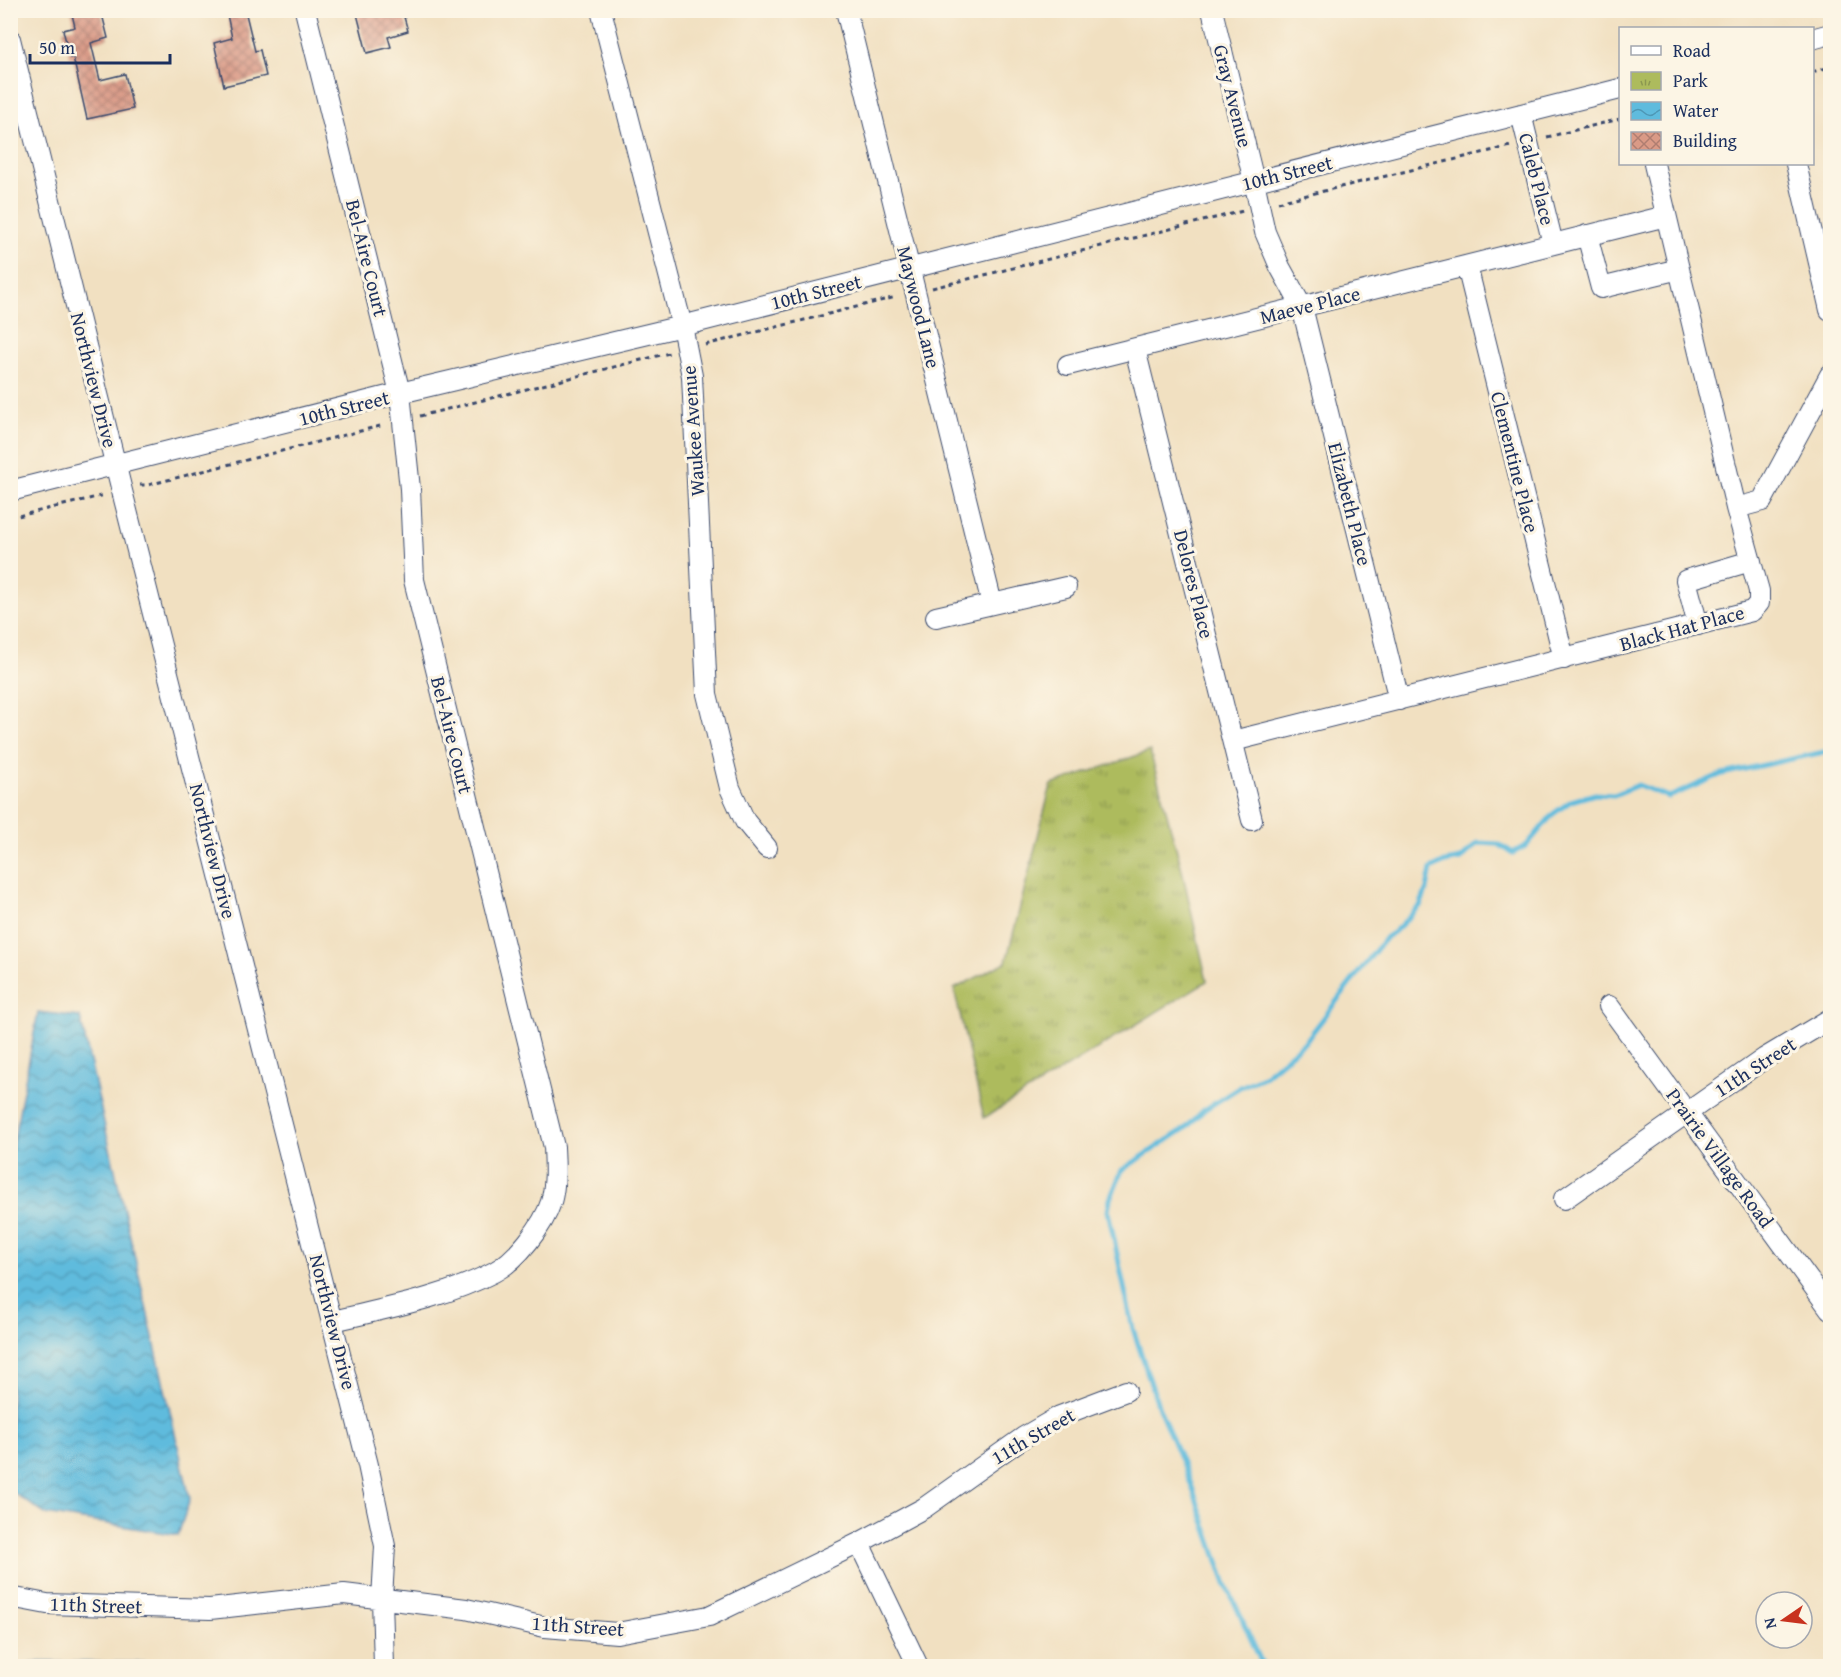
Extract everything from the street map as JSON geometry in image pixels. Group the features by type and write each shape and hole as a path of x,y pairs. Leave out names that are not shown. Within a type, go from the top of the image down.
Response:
{"street":[{"name":"Bel-Aire Court","path":"305,10 400,393 410,489 414,580 554,1148 555,1178 551,1203 537,1230 518,1252 496,1271 441,1294 333,1321"},
{"name":"Waukee Avenue","path":"601,10 682,326 692,376 706,694 730,788 745,821 767,848"},
{"name":"Maywood Lane","path":"846,10 992,604"},
{"name":"Gray Avenue","path":"1212,10 1259,207"},
{"path":"1814,38 1830,34"},
{"name":"Northview Drive","path":"10,39 115,465 368,1465 385,1546 382,1599 384,1666"},
{"name":"10th Street","path":"10,491 400,393 682,326 1619,88"},
{"name":"Caleb Place","path":"1521,114 1553,244"},
{"name":"Black Hat Place","path":"1233,741 1752,611 1759,603 1759,591 1736,508 1653,165"},
{"path":"1796,165 1825,265 1830,310"},
{"name":"Elizabeth Place","path":"1259,207 1265,232 1280,267 1302,307 1398,700"},
{"name":"Maeve Place","path":"1068,365 1666,216"},
{"path":"1587,235 1601,288 1679,269"},
{"name":"Clementine Place","path":"1467,266 1564,659"},
{"name":"Delores Place","path":"1135,349 1252,820"},
{"path":"1736,508 1762,501 1830,375"},
{"path":"1698,625 1686,580 1751,561"},
{"path":"936,617 1066,587"},
{"name":"Prairie Village Road","path":"1609,1006 1830,1309"},
{"name":"11th Street","path":"1564,1199 1765,1058 1830,1019"},
{"name":"11th Street","path":"10,1597 47,1604 210,1609 344,1594 466,1609 545,1627 617,1633 709,1616 859,1543 924,1508 1024,1437 1051,1421 1125,1391"},
{"path":"859,1543 918,1666"}],"path":[{"path":"1814,71 1830,67"},
{"path":"10,518 1619,119"}],"green space":[{"path":"1150,751 1181,866 1207,981 984,1118 954,989 1006,962 1051,785"}],"water":[{"path":"38,1012 80,1017 190,1499 178,1535 45,1514 11,1491 11,1154"},
{"path":"31,1662 231,1663 232,1666 24,1666"}],"building":[{"path":"71,10 101,10 108,38 91,43 100,80 125,74 133,109 87,119 73,57 70,58 63,30 75,27"},
{"path":"226,10 245,10 255,51 260,50 266,76 224,86 214,43 232,38"},
{"path":"356,10 402,10 408,31 388,37 391,47 367,53"}],"waterway":[{"path":"1263,1666 1226,1584 1191,1484 1159,1408 1133,1329 1108,1211 1110,1199 1122,1170 1186,1128 1204,1110 1240,1087 1263,1077 1305,1042 1386,937 1420,906 1427,889 1431,869 1445,862 1461,859 1478,843 1498,844 1513,853 1527,845 1553,814 1571,801 1595,794 1614,795 1638,785 1669,797 1722,774 1824,752 1830,756"}]}
